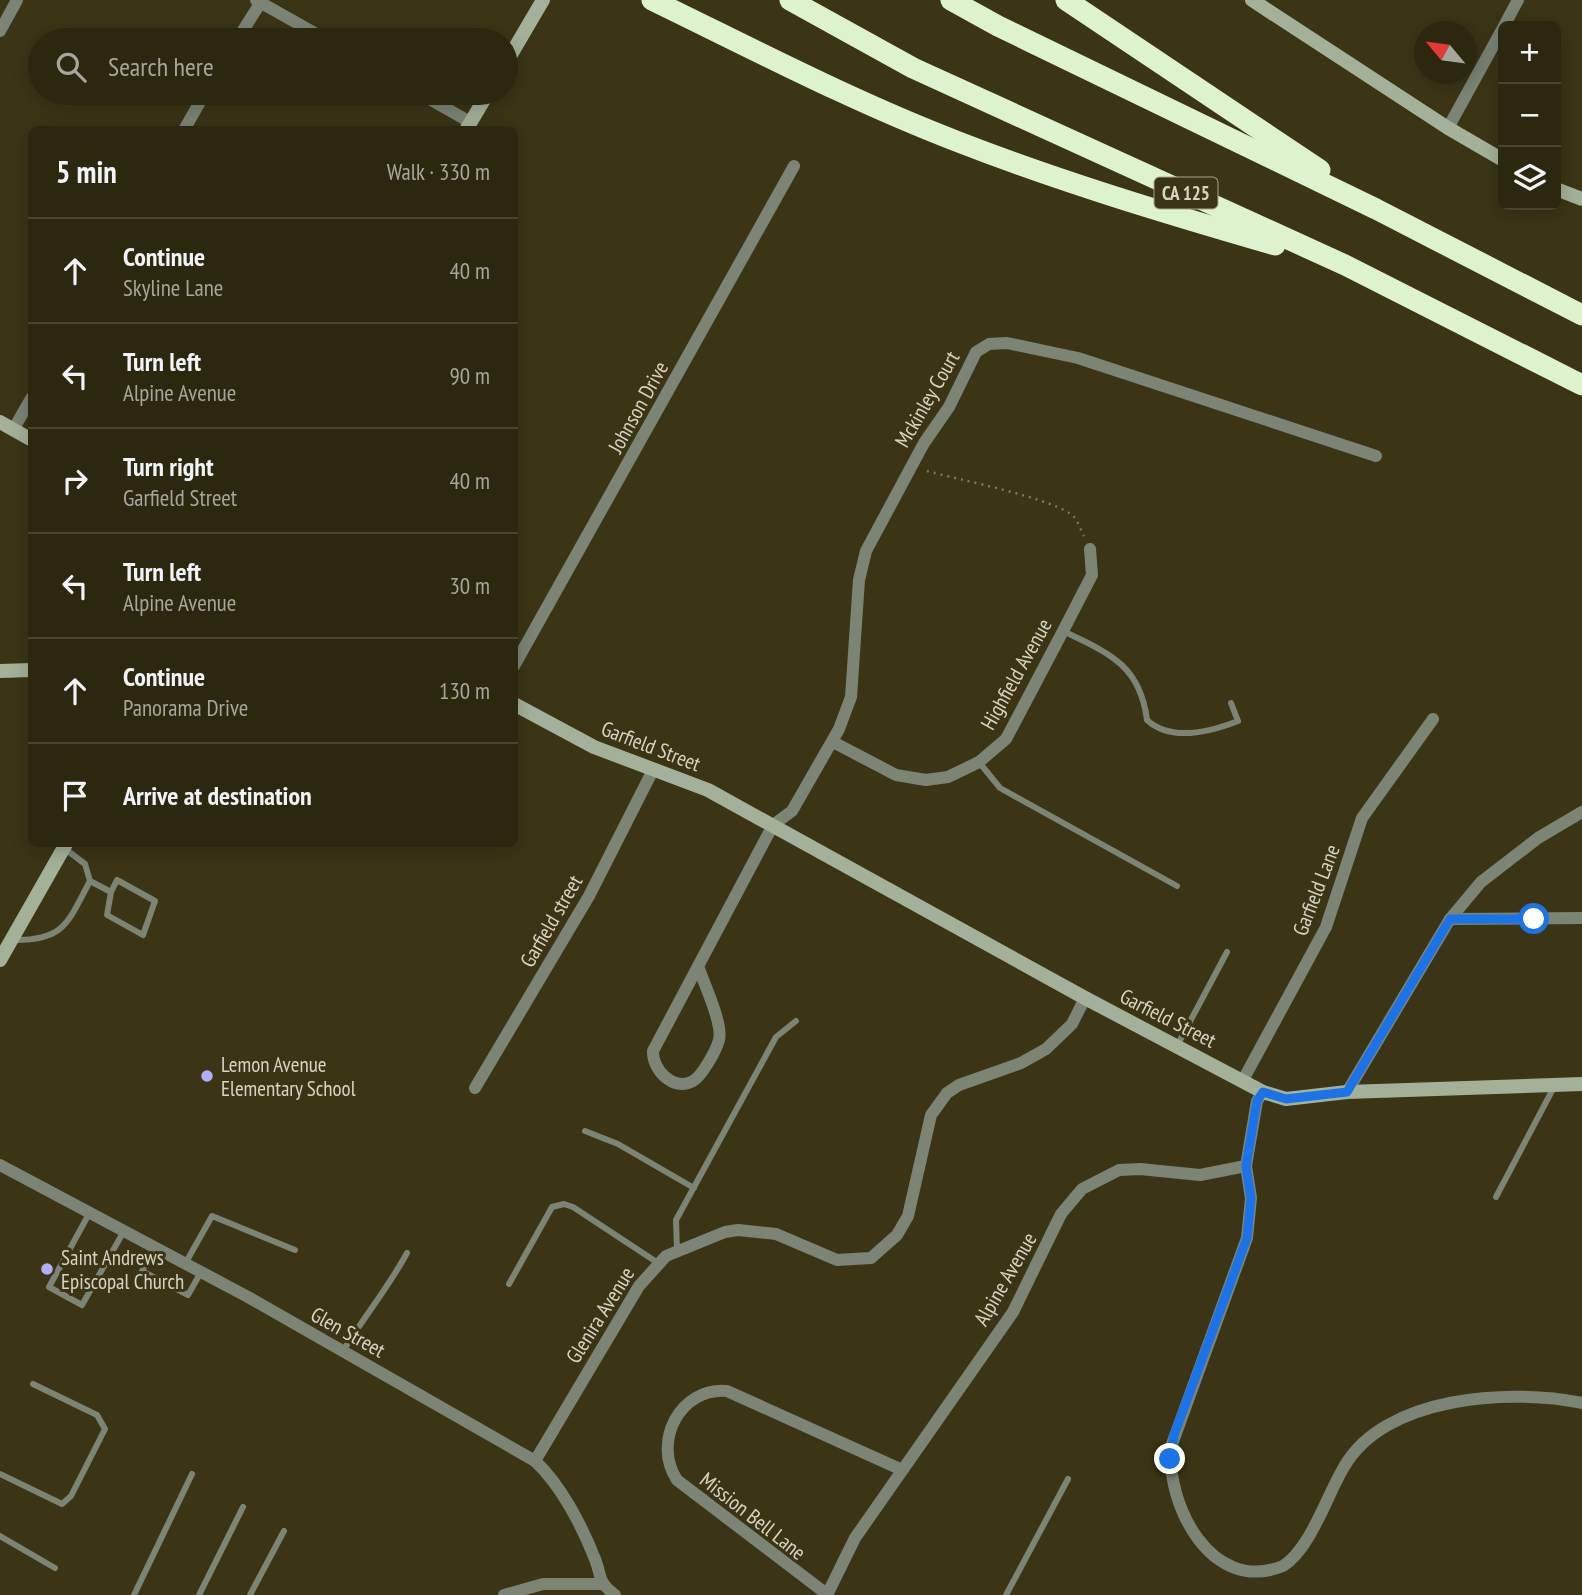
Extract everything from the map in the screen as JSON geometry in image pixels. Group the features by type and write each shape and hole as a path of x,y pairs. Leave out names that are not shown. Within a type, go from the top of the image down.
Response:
{"highway":[{"path":"652,0 825,84 955,141 1138,206 1345,265"},
{"name":"CA 125","path":"790,0 913,68 1345,265 1582,385"},
{"path":"951,0 998,26 1376,209 1582,316"},
{"path":"1066,0 1183,75 1376,209"}],"street":[{"path":"0,31 17,0"},
{"path":"518,43 543,0"},
{"path":"1252,0 1448,128 1498,157"},
{"path":"1507,21 1518,0"},
{"path":"243,28 258,1 306,28"},
{"path":"1448,128 1498,38"},
{"path":"186,126 198,105"},
{"path":"437,105 468,126 481,105"},
{"name":"Johnson Drive","path":"518,659 794,166"},
{"path":"1561,191 1582,199"},
{"name":"Mckinley Court","path":"833,742 851,697 859,580 866,551 923,443 950,407 972,358 982,348 1007,343 1078,358 1376,456"},
{"path":"13,430 28,404"},
{"path":"0,422 28,438"},
{"name":"Highfield Avenue","path":"833,742 896,775 926,780 948,777 979,762 1006,738 1063,631 1091,575 1090,549"},
{"path":"0,671 28,670"},
{"name":"Garfield Street","path":"518,706 594,747 708,790 1085,998 1263,1092 1286,1099 1347,1092 1582,1084"},
{"name":"Garfield Lane","path":"1243,1080 1326,927 1363,818 1433,719"},
{"path":"698,967 719,1026 719,1040 698,1077 689,1083 677,1083 658,1071 652,1062 653,1051 774,825 792,811 833,742"},
{"name":"Garfield street","path":"475,1088 589,896 653,770"},
{"path":"1347,1092 1450,919 1481,882 1538,838 1582,812"},
{"path":"0,960 64,847"},
{"path":"1450,919 1582,918"},
{"name":"Glenira Avenue","path":"535,1461 639,1286 658,1263 677,1251 738,1230 776,1234 837,1260 870,1258 897,1235 908,1216 931,1115 947,1093 960,1085 1021,1063 1046,1049 1072,1024 1085,998"},
{"path":"1263,1092 1257,1101 1246,1166 1251,1198 1247,1238 1174,1435 1170,1459 1187,1533 1198,1550 1216,1565 1233,1573 1254,1575 1275,1570 1292,1559 1304,1544 1350,1456 1368,1437 1392,1420 1449,1405 1501,1396 1548,1397 1582,1403"},
{"name":"Glen Street","path":"0,1165 201,1272 535,1461 550,1475 572,1515 595,1559 601,1584"},
{"name":"Alpine Avenue","path":"827,1595 850,1545 900,1469 1013,1312 1037,1269 1061,1214 1082,1189 1119,1170 1140,1169 1200,1175 1246,1166"},
{"name":"Mission Bell Lane","path":"827,1595 677,1480 666,1452 671,1425 697,1396 711,1391 727,1391 900,1469"},
{"path":"505,1595 543,1584 601,1584 615,1595"}],"lane":[{"path":"1063,631 1131,671 1144,702 1147,720 1154,727 1168,732 1214,730 1238,721 1231,703"},
{"path":"979,762 1000,788 1177,886"},
{"path":"66,847 85,864 90,881 111,892"},
{"path":"117,880 155,901 143,935 107,915 111,892 117,880"},
{"path":"11,940 32,940 63,928 90,881"},
{"path":"1177,1046 1227,953"},
{"path":"677,1251 677,1220 776,1037 796,1021"},
{"path":"1496,1197 1554,1085"},
{"path":"585,1131 618,1144 694,1188"},
{"path":"509,1284 552,1207 564,1204 573,1207 658,1263"},
{"path":"90,1212 49,1287 82,1305 124,1230"},
{"path":"186,1264 212,1216 295,1250"},
{"path":"155,1247 142,1271 188,1295 201,1272"},
{"path":"343,1351 378,1297 387,1289 407,1253"},
{"path":"0,1474 62,1504 71,1496 105,1429 97,1415 33,1384"},
{"path":"134,1595 192,1474"},
{"path":"1006,1595 1068,1479"},
{"path":"200,1595 243,1507"},
{"path":"250,1595 284,1531"},
{"path":"0,1536 55,1568"}],"path":[{"path":"927,471 1066,511 1074,517 1090,549"}],"place":[{"name":"Lemon Avenue Elementary School","path":"207,1076"},
{"name":"Saint Andrews Episcopal Church","path":"47,1269"}],"route":[{"path":"1170,1459 1174,1435 1247,1238 1251,1198 1246,1166 1257,1101 1263,1092 1286,1099 1347,1092 1450,919 1534,919"}]}
